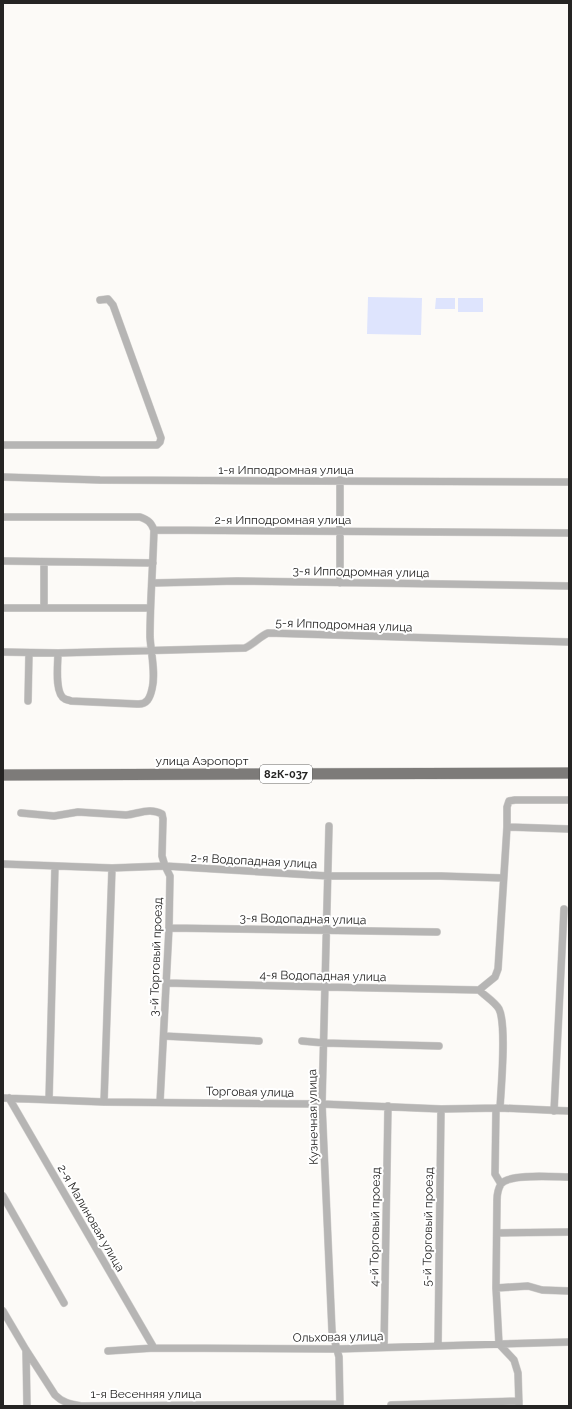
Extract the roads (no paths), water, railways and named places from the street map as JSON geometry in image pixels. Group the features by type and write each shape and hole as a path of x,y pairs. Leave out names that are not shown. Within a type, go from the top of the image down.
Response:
{"main road":[{"name":"улица Аэропорт","path":"3,775 569,773"},
{"name":"улица Аэропорт","path":"3,782 569,780"}],"street":[{"path":"3,445 157,445 160,442 161,438 113,305 108,299 100,300"},
{"name":"1-я Ипподромная улица","path":"3,477 116,480 569,482"},
{"path":"340,480 340,583"},
{"path":"3,517 140,517 152,523 154,530 153,583 150,608 150,650 154,679 152,689 146,703 143,705 71,701 64,699 60,694 58,686 58,652"},
{"name":"2-я Ипподромная улица","path":"154,530 569,533"},
{"path":"3,561 153,562"},
{"path":"44,562 44,608"},
{"name":"3-я Ипподромная улица","path":"153,583 237,581 569,586"},
{"path":"3,608 150,608"},
{"name":"5-я Ипподромная улица","path":"3,652 29,653 245,648 251,646 260,636 268,633 569,642"},
{"path":"28,701 29,653"},
{"path":"501,1184 495,1174 503,1038 502,1018 496,1006 479,990 495,978 498,969 507,807 509,801 515,800 569,800"},
{"name":"3-й Торговый проезд","path":"21,813 54,816 78,812 132,815 141,811 158,811 162,814 162,856 170,876 169,928 160,1102"},
{"name":"Кузнечная улица","path":"329,826 322,1104 332,1331 340,1357 340,1405"},
{"path":"507,827 569,829"},
{"path":"3,864 3,872"},
{"name":"2-я Водопадная улица","path":"3,864 112,868 165,866 328,876 441,876 503,878"},
{"path":"49,1100 55,866"},
{"path":"104,1102 112,868"},
{"path":"554,1110 564,909"},
{"name":"3-я Водопадная улица","path":"169,928 437,932"},
{"name":"4-я Водопадная улица","path":"166,983 479,990"},
{"path":"164,1036 259,1041"},
{"path":"302,1041 439,1046"},
{"name":"Торговая улица","path":"6,1098 104,1102 322,1104 569,1111"},
{"name":"2-я Малиновая улица","path":"6,1098 154,1348"},
{"name":"4-й Торговый проезд","path":"384,1347 388,1106"},
{"name":"5-й Торговый проезд","path":"438,1346 441,1108"},
{"path":"391,1405 519,1403 518,1373 514,1360 498,1344 496,1288 498,1192 501,1184 507,1179 517,1177 569,1177"},
{"path":"3,1196 64,1303"},
{"path":"497,1233 569,1232"},
{"path":"496,1288 528,1286 542,1290 569,1291"},
{"name":"1-я Весенняя улица","path":"3,1311 26,1350 56,1395 61,1401 68,1404 81,1406 340,1405"},
{"name":"Ольховая улица","path":"108,1351 154,1348 338,1350 384,1347 569,1342"},
{"path":"26,1350 27,1406"}]}
